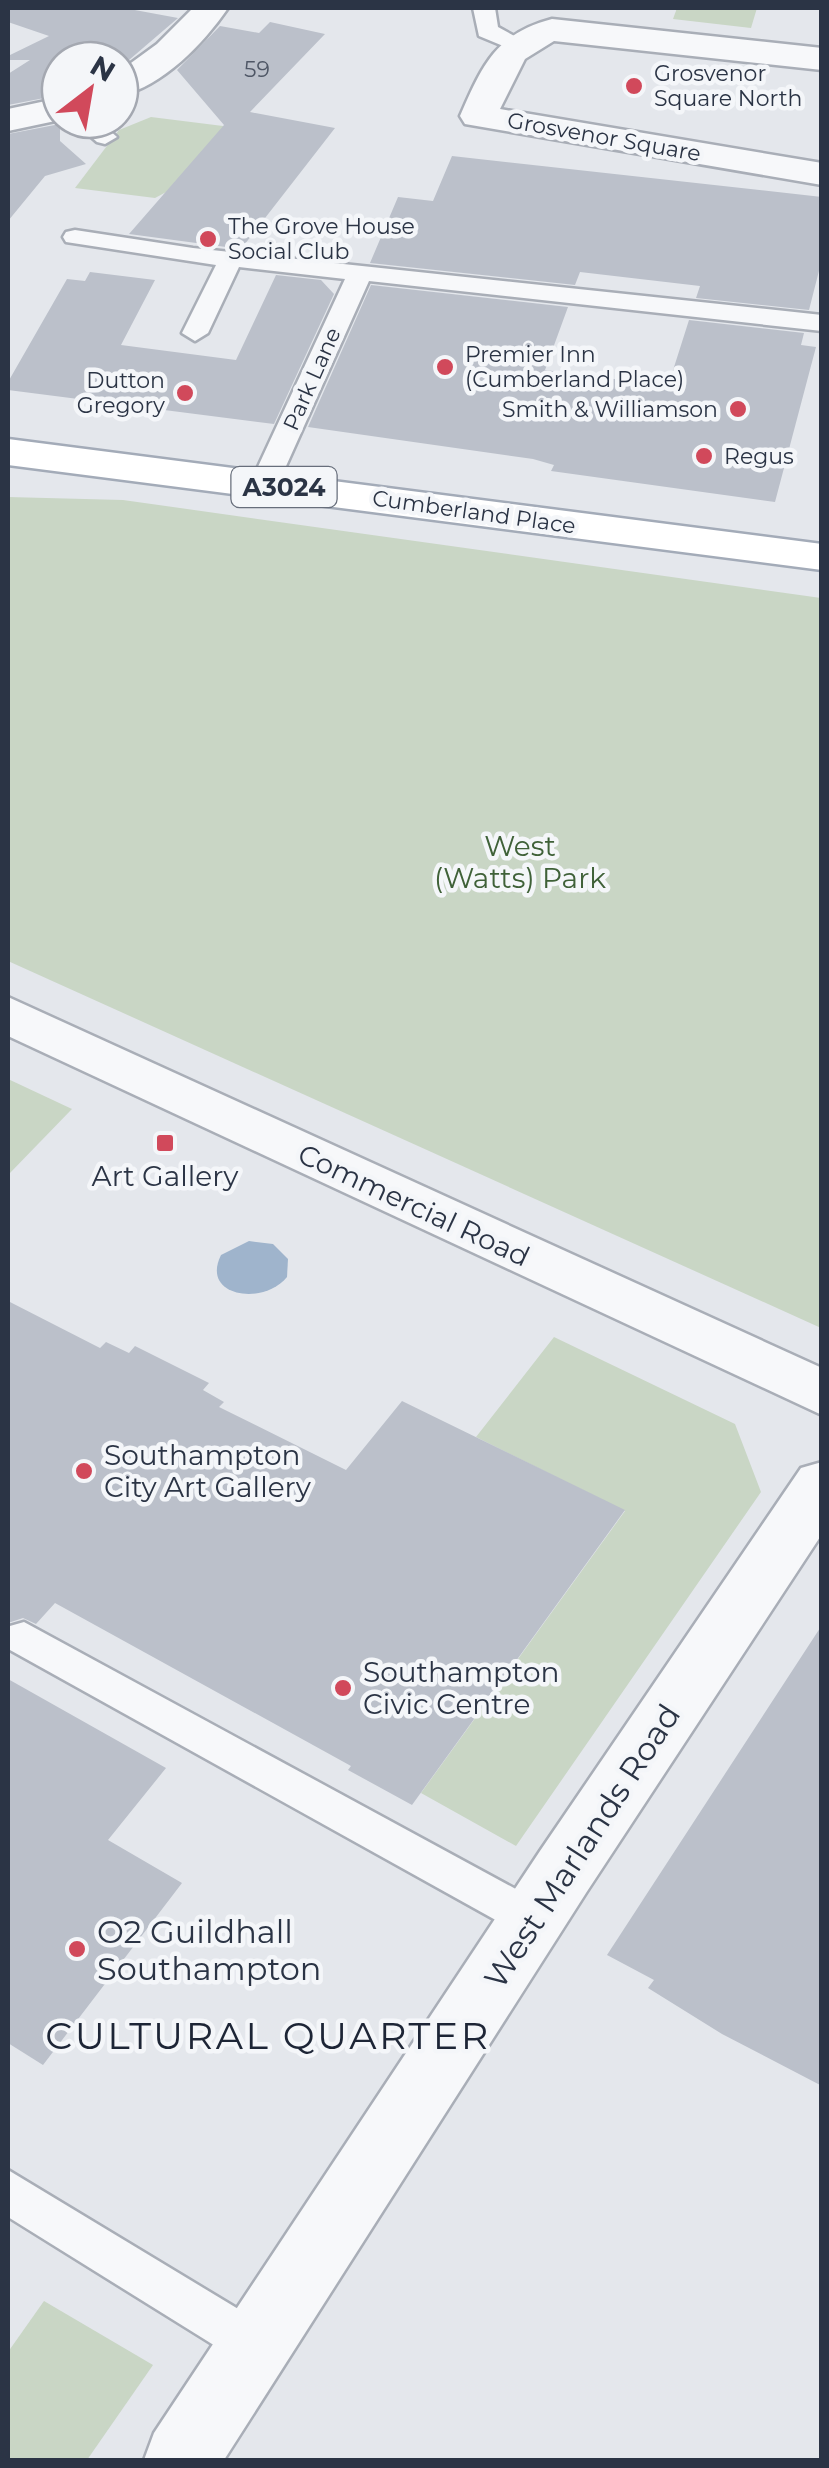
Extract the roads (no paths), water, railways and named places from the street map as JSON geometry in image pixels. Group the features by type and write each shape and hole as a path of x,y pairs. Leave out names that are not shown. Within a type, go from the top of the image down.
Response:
{"main road":[{"name":"Cumberland Place","path":"8,452 822,557"}],"street":[{"path":"140,75 179,47 211,8"},
{"path":"516,43 552,30 822,59"},
{"name":"Grosvenor Square","path":"516,43 478,116 822,174"},
{"path":"8,120 40,113"},
{"name":"Commercial Road","path":"8,1016 822,1392"},
{"name":"West Marlands Road","path":"182,2460 532,1919 822,1486"}],"lane":[{"path":"484,8 487,31 516,43"},
{"path":"75,237 231,259 822,323"},
{"path":"129,268 145,247"},
{"path":"196,333 231,259"},
{"name":"Park Lane","path":"264,484 360,273"},
{"path":"24,1638 532,1919"},
{"path":"8,2192 256,2346"}],"water":[{"path":"249,1241 273,1244 288,1259 287,1277 264,1292 237,1293 219,1280 217,1269 221,1255"}],"place":[{"name":"Grosvenor Square North","path":"634,86"},
{"name":"The Grove House Social Club","path":"208,239"},
{"name":"Premier Inn (Cumberland Place)","path":"445,367"},
{"name":"Dutton Gregory","path":"185,393"},
{"name":"Smith & Williamson","path":"738,409"},
{"name":"Regus","path":"704,456"},
{"name":"Art Gallery","path":"165,1143"},
{"name":"Southampton City Art Gallery","path":"84,1471"},
{"name":"Southampton Civic Centre","path":"343,1688"},
{"name":"O2 Guildhall Southampton","path":"77,1949"}],"district":[{"name":"CULTURAL QUARTER","path":"268,2035"}],"park label":[{"name":"West (Watts) Park","path":"520,862"}]}
